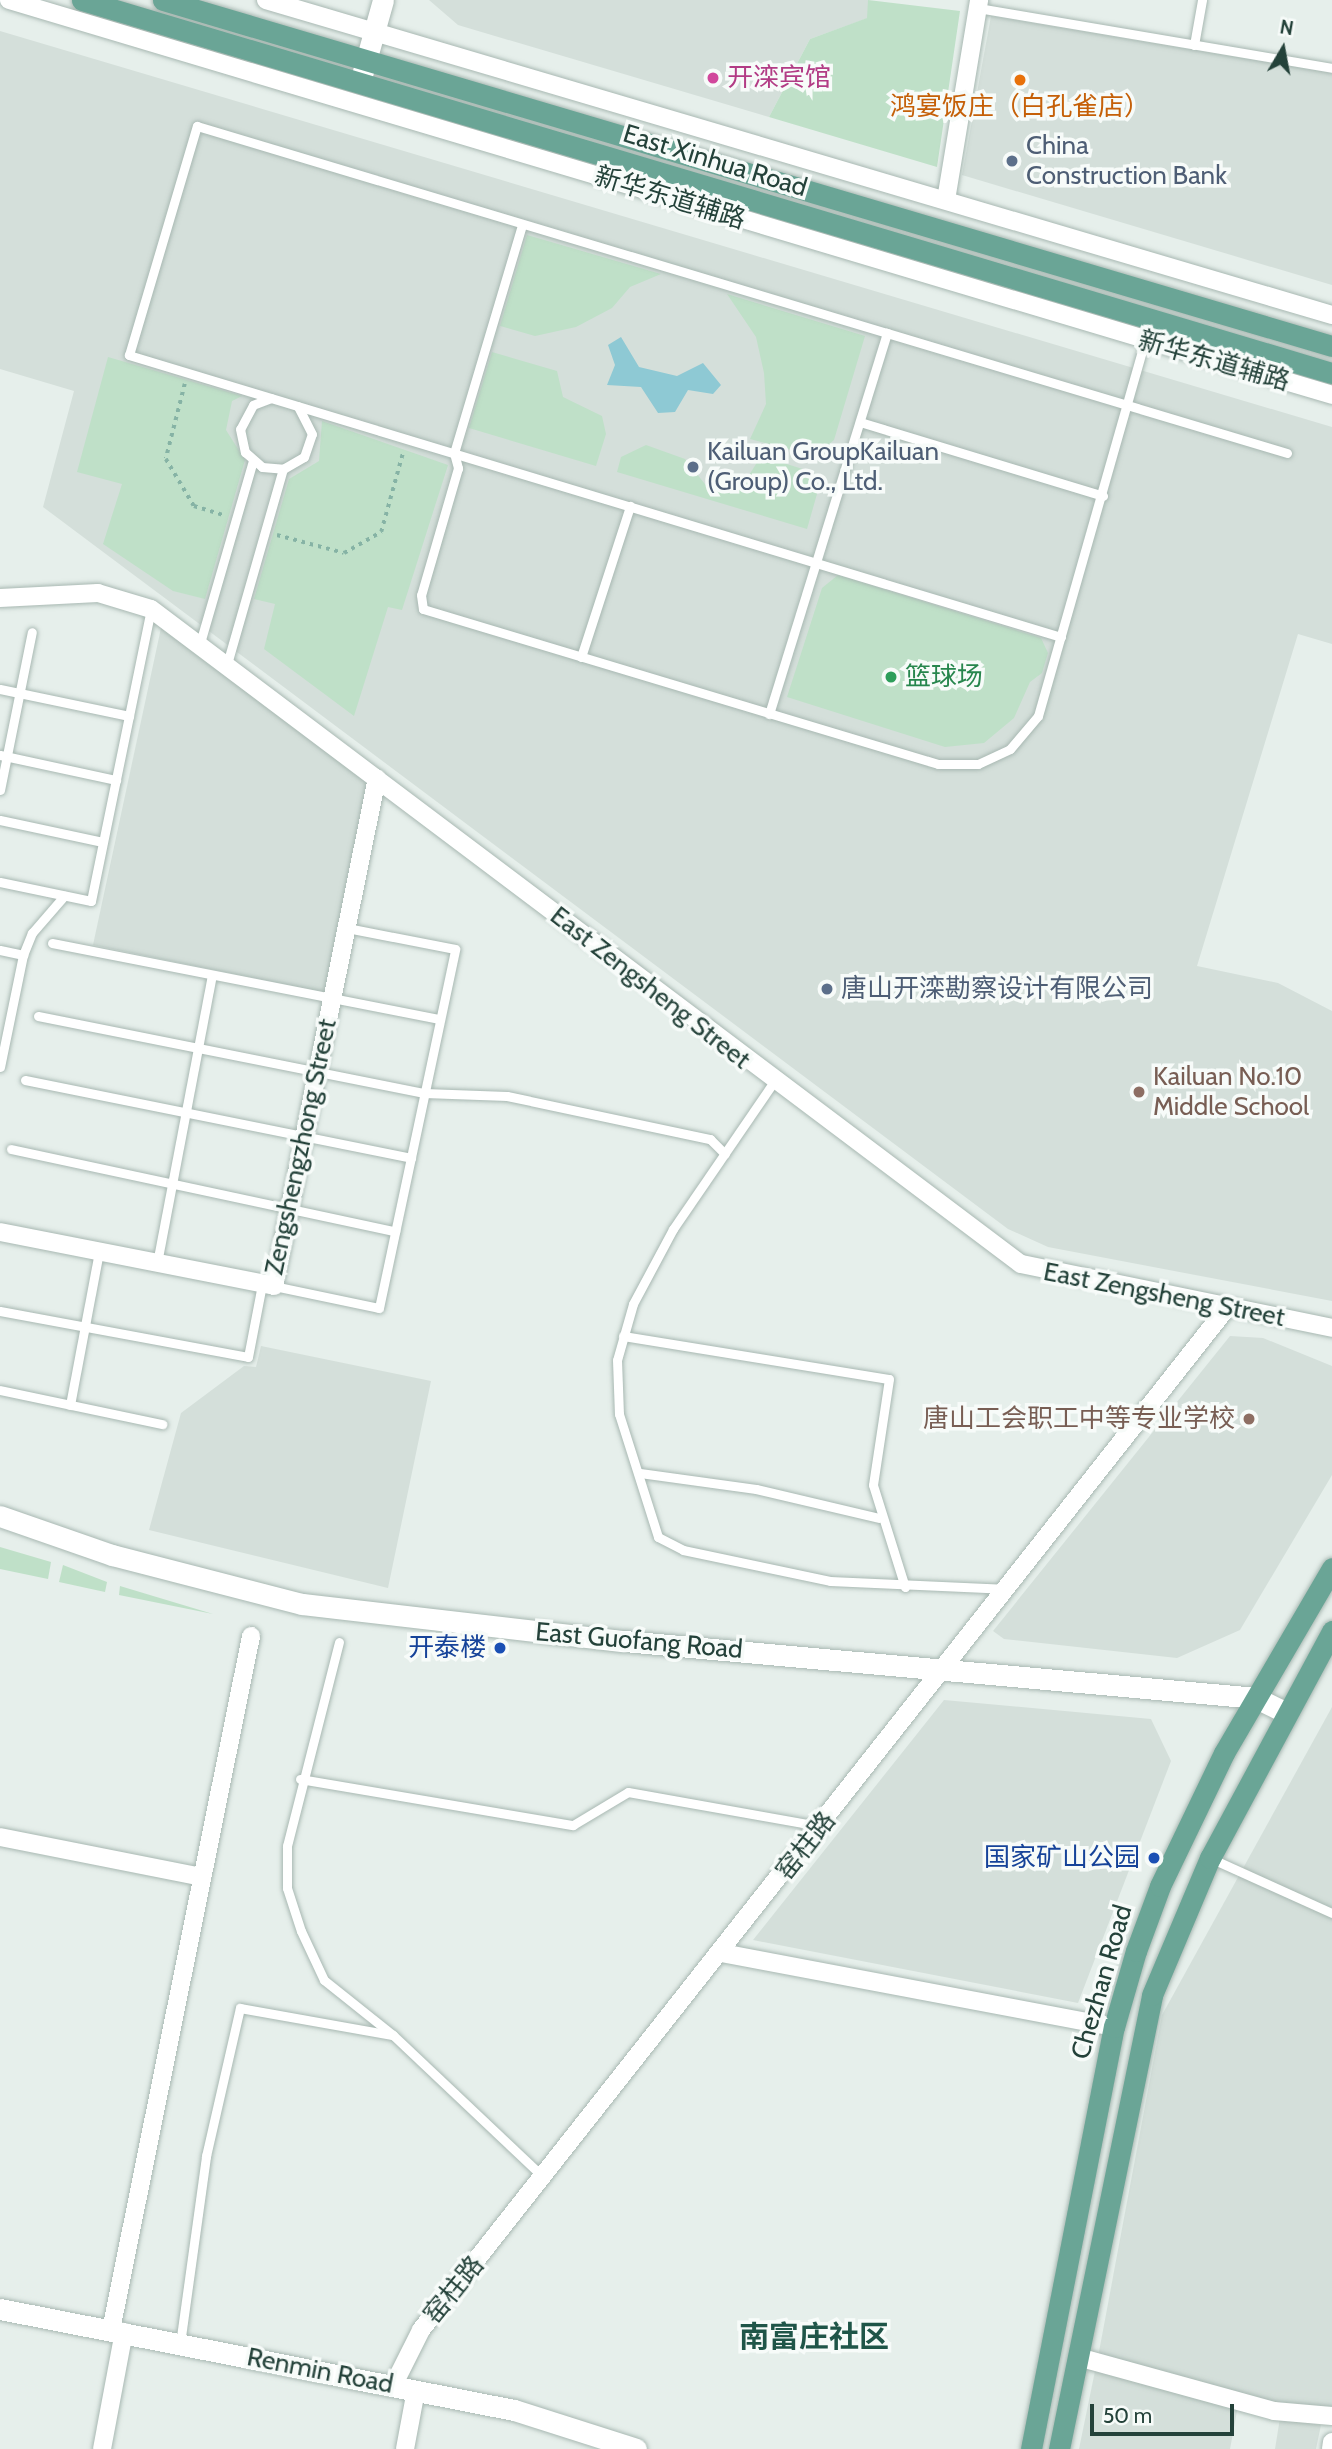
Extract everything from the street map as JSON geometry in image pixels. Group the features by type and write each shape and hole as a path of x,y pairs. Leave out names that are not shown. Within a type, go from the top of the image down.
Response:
{"main road":[{"name":"East Xinhua Road","path":"82,0 357,92 1332,373"},
{"name":"East Xinhua Road","path":"163,0 1332,346"},
{"name":"Chezhan Road","path":"1031,2449 1114,2027 1160,1886 1256,1698 1332,1568"},
{"name":"Chezhan Road","path":"1059,2449 1152,1995 1210,1858 1332,1631"}],"street":[{"name":"新华东道辅路","path":"9,0 357,92 1145,341 1332,395"},
{"path":"266,0 1332,315"},
{"path":"357,92 377,34 383,0"},
{"path":"946,200 978,4"},
{"name":"East Zengsheng Street","path":"0,598 98,593 151,609 228,664 773,1083 1021,1264 1226,1309 1332,1328"},
{"name":"Zengshengzhong Street","path":"0,1232 268,1285 290,1209 377,779"},
{"name":"窑柱路","path":"393,2386 421,2330 1011,1589 1226,1309"},
{"name":"East Guofang Road","path":"0,1516 112,1555 302,1604 946,1670 1256,1698 1287,1713"},
{"path":"102,2449 117,2331 202,1877 251,1636"},
{"path":"0,1837 202,1877"},
{"path":"722,1953 1114,2027"},
{"name":"Renmin Road","path":"0,2309 514,2410 636,2449"},
{"path":"1078,2357 1274,2411 1332,2416"},
{"path":"405,2449 416,2390"},
{"path":"1331,2449 1332,2442"}],"lane":[{"path":"1194,45 1202,0"},
{"path":"978,4 1332,68"},
{"path":"1061,637 129,355 197,126 1287,453"},
{"path":"522,225 454,453 458,468 421,595 423,609 938,764 978,764 1010,749 1038,716 1130,406 1145,341"},
{"path":"769,714 887,333"},
{"path":"200,643 253,461 240,429 253,405 271,398"},
{"path":"228,664 283,469 310,446 309,422 298,406"},
{"path":"860,422 1103,496"},
{"path":"253,461 283,469"},
{"path":"581,657 630,506"},
{"path":"0,882 91,901 151,609"},
{"path":"0,790 3,756 32,632"},
{"path":"0,689 129,716"},
{"path":"3,756 116,780"},
{"path":"0,820 103,842"},
{"path":"0,1067 5,1015 23,955 32,933 64,896"},
{"path":"0,1311 248,1357 268,1285 379,1308 455,949 346,928"},
{"path":"52,943 440,1019"},
{"path":"0,950 23,955"},
{"path":"157,1263 212,975"},
{"path":"38,1016 424,1093 507,1096 710,1139 725,1154"},
{"path":"25,1080 411,1158"},
{"path":"773,1083 673,1229 633,1304 617,1360 619,1415 640,1473 658,1537 683,1550 830,1581 905,1587 1011,1589"},
{"path":"11,1149 395,1231"},
{"path":"70,1405 99,1252"},
{"path":"624,1336 889,1379 875,1457 879,1518 905,1587"},
{"path":"0,1390 162,1424"},
{"path":"640,1473 757,1489 879,1518"},
{"path":"339,1642 300,1779 287,1888 301,1931 324,1980 393,2035 544,2178"},
{"path":"300,1779 573,1825 628,1792 821,1826"},
{"path":"1210,1858 1332,1913"},
{"path":"180,2344 206,2156 240,2008 393,2035"}],"path":[{"path":"187,379 166,459 194,506 236,519"},
{"path":"265,532 344,553 381,532 404,449"}],"shaded area":[{"name":"开滦宾馆","path":"429,0 868,0 868,18 810,39 769,117 458,25"},
{"path":"991,16 1332,73 1332,285 962,175"},
{"name":"Kailuan GroupKailuan (Group) Co., Ltd.","path":"0,31 1332,427 1332,644 1298,634 1197,966 1278,983 1332,1011 1332,1301 1048,1247 1008,1229 43,507 74,391 0,369"},
{"path":"161,628 370,785 327,993 93,945"},
{"path":"1230,1336 1263,1338 1332,1366 1332,1475 1240,1630 1177,1658 1004,1639 993,1631"},
{"path":"261,1346 431,1381 388,1588 149,1530 181,1413 244,1366 256,1367"},
{"path":"944,1700 1151,1719 1171,1761 1078,2003 753,1940"},
{"path":"1332,1707 1332,2410 1323,2415 1098,2357 1162,2015"},
{"path":"1096,2366 1238,2406 1230,2449 1079,2449"},
{"path":"1280,2418 1321,2425 1316,2449 1275,2449"}],"green space":[{"path":"868,0 960,11 937,167 769,117 810,39 867,18"},
{"path":"527,235 661,274 630,287 612,308 576,327 535,336 500,326"},
{"path":"727,294 865,336 834,440 815,456 750,439 766,404 764,373 756,337"},
{"path":"492,352 557,371 563,397 602,416 606,434 596,466 469,428"},
{"path":"108,357 242,396 232,401 226,430 245,460 205,599 173,591 103,544 122,484 77,472"},
{"path":"322,421 448,465 402,610 388,607 354,716 264,649 275,604 254,599 289,479 319,461"},
{"path":"646,445 685,459 712,493 741,488 761,456 809,471 817,494 807,529 617,472 621,457"},
{"path":"838,575 1041,638 1048,653 1042,673 1030,682 1014,718 984,743 945,747 787,697 822,588"},
{"path":"0,1547 51,1562 48,1579 0,1569"},
{"path":"63,1565 107,1582 105,1592 59,1582"},
{"path":"120,1586 213,1614 119,1595"}],"water":[{"path":"621,337 639,367 677,376 703,363 721,385 713,394 688,390 675,412 658,413 641,387 607,385 615,365 608,345"}],"place":[{"name":"开滦宾馆","path":"713,78"},
{"name":"鸿宴饭庄（白孔雀店）","path":"1020,80"},
{"name":"China Construction Bank","path":"1012,161"},
{"name":"Kailuan GroupKailuan (Group) Co., Ltd.","path":"693,467"},
{"name":"篮球场","path":"891,677"},
{"name":"唐山开滦勘察设计有限公司","path":"827,989"},
{"name":"Kailuan No.10 Middle School","path":"1139,1092"},
{"name":"唐山工会职工中等专业学校","path":"1249,1419"},
{"name":"开泰楼","path":"500,1648"},
{"name":"国家矿山公园","path":"1154,1858"}],"district":[{"name":"南富庄社区","path":"814,2337"}]}
